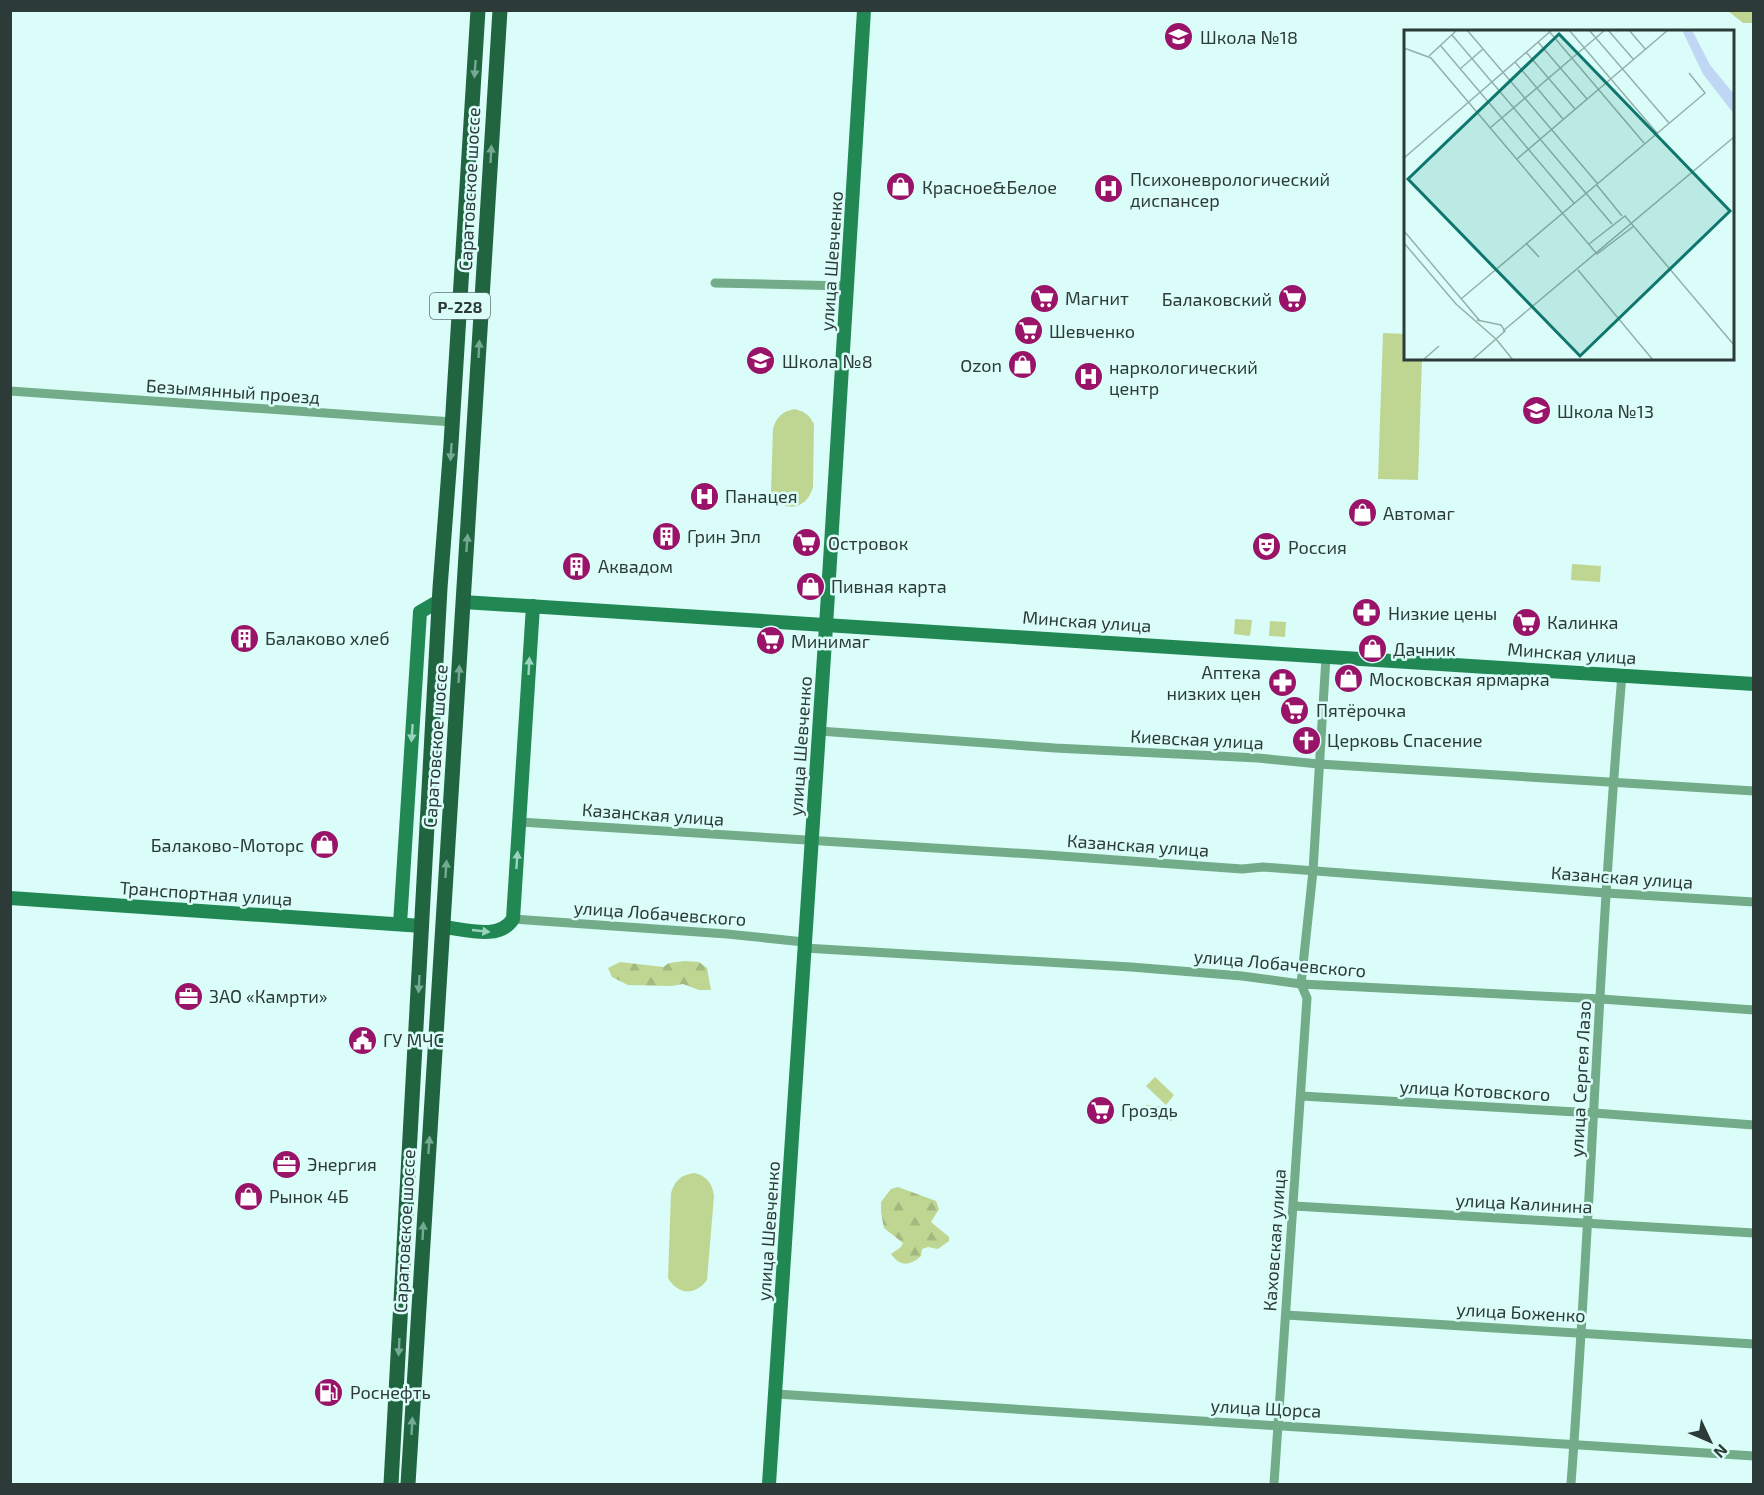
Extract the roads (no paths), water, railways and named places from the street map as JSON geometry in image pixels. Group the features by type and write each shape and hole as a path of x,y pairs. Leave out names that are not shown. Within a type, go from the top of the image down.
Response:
{"main road":[{"name":"Саратовское шоссе","path":"392,1485 439,601 453,422 478,10"},
{"name":"Саратовское шоссе","path":"408,1485 500,10"},
{"name":"улица Шевченко","path":"769,1485 864,10"},
{"name":"Минская улица","path":"439,601 1754,684"},
{"path":"400,924 420,612 439,601"},
{"path":"422,926 492,932 501,931 513,919 533,606"},
{"name":"Транспортная улица","path":"10,898 422,926"}],"street":[{"path":"715,283 847,285"},
{"name":"Безымянный проезд","path":"10,391 453,422"},
{"name":"Каховская улица","path":"1274,1485 1307,998 1301,984 1313,871 1326,657"},
{"name":"улица Сергея Лазо","path":"1571,1485 1612,783 1622,675"},
{"name":"Киевская улица","path":"819,731 1054,748 1258,758 1319,764 1754,791"},
{"name":"Казанская улица","path":"520,822 1242,869 1263,867 1754,902"},
{"name":"улица Лобачевского","path":"513,919 727,934 804,945 1242,976 1301,984 1601,999 1754,1010"},
{"path":"1307,998 1316,985"},
{"name":"улица Котовского","path":"1301,1096 1754,1125"},
{"name":"улица Калинина","path":"1294,1206 1754,1233"},
{"name":"улица Боженко","path":"1286,1315 1754,1344"},
{"name":"улица Щорса","path":"776,1394 1754,1456"}],"place":[{"name":"Школа №18","path":"1179,37"},
{"name":"Красное&Белое","path":"901,187"},
{"name":"Психоневрологический диспансер","path":"1109,189"},
{"name":"Магнит","path":"1044,298"},
{"name":"Балаковский","path":"1293,299"},
{"name":"Шевченко","path":"1028,331"},
{"name":"Школа №8","path":"761,361"},
{"name":"Ozon","path":"1023,365"},
{"name":"наркологический центр","path":"1088,377"},
{"name":"Школа №13","path":"1536,411"},
{"name":"Панацея","path":"704,496"},
{"name":"Автомаг","path":"1362,513"},
{"name":"Грин Эпл","path":"666,536"},
{"name":"Островок","path":"807,543"},
{"name":"Россия","path":"1267,547"},
{"name":"Аквадом","path":"577,566"},
{"name":"Пивная карта","path":"810,586"},
{"name":"Низкие цены","path":"1367,613"},
{"name":"Калинка","path":"1526,622"},
{"name":"Балаково хлеб","path":"244,638"},
{"name":"Минимаг","path":"770,641"},
{"name":"Дачник","path":"1372,649"},
{"name":"Московская ярмарка","path":"1348,679"},
{"name":"Аптека низких цен","path":"1282,682"},
{"name":"Пятёрочка","path":"1295,710"},
{"name":"Церковь Спасение","path":"1306,740"},
{"name":"Балаково-Моторс","path":"325,845"},
{"name":"ЗАО «Камрти»","path":"188,996"},
{"name":"ГУ МЧС","path":"362,1040"},
{"name":"Гроздь","path":"1100,1110"},
{"name":"Энергия","path":"286,1164"},
{"name":"Рынок 4Б","path":"248,1196"},
{"name":"Роснефть","path":"329,1392"}]}
